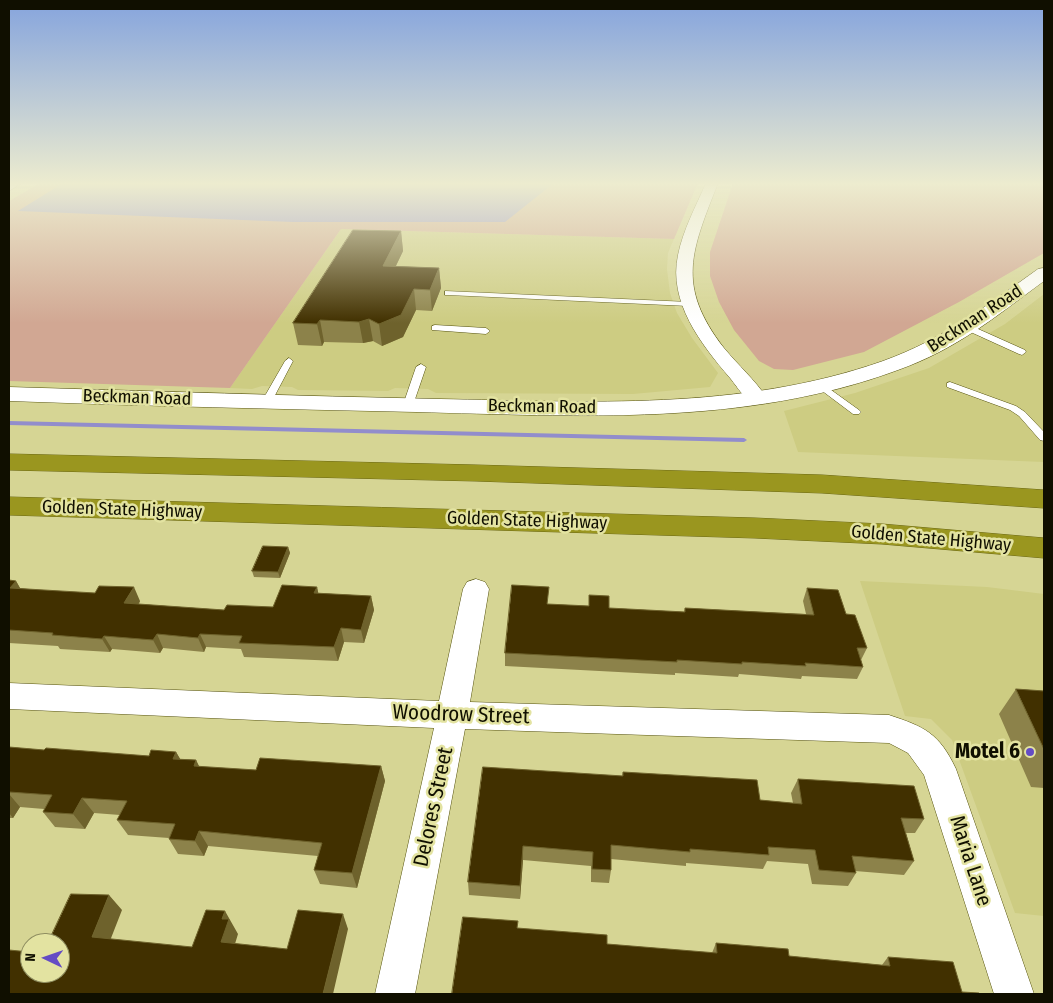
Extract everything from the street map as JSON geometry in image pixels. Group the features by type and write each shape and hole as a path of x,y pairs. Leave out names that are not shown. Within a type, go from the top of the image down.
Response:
{"highway":[{"path":"9,462 476,473 822,484 1044,486"},
{"path":"822,484 1044,499"},
{"name":"Golden State Highway","path":"9,506 754,528 882,534 1044,548"},
{"path":"971,542 1044,553"}],"street":[{"path":"695,230 684,261 684,283 689,304 705,336 757,398"},
{"name":"Beckman Road","path":"9,394 267,402 629,408 677,406 757,398 820,385 886,367 926,351 954,337 1041,279"},
{"name":"Delores Street","path":"395,994 476,589"},
{"name":"Woodrow Street","path":"9,696 452,715 889,729 913,736"},
{"name":"Maria Lane","path":"913,736 925,747 939,769 1014,994"}],"lane":[{"path":"448,293 689,304"},
{"path":"968,327 1022,352"},
{"path":"435,328 486,331"},
{"path":"267,402 289,361"},
{"path":"408,405 420,367"},
{"path":"820,385 856,412"},
{"path":"950,385 1013,408 1022,414 1044,438"}],"shaded area":[{"path":"9,230 340,230 230,388 9,381"},
{"path":"340,230 674,239 668,253 667,269 670,293 677,313 692,338 718,373 710,387 633,394 436,393 428,389 395,388 388,391 298,390 292,387 262,386 252,389 230,388"},
{"path":"368,230 678,230 674,239"},
{"path":"717,230 1044,230 1044,253 959,302 864,352 793,370 774,369 759,361 734,330 719,302 710,276 710,252"},
{"path":"1044,294 1044,462 798,452 784,411 855,393 929,368 1005,324"},
{"path":"860,581 987,587 1044,594 1044,916 1015,913 952,740 931,719 905,716"}],"building":[{"path":"353,230 401,231 383,266 439,268 430,290 414,289 401,315 379,324 369,319 359,322 320,320 317,324 293,323"},
{"path":"263,546 288,547 278,572 252,571"},
{"path":"9,580 16,581 10,588 95,593 99,586 134,587 124,603 224,610 227,605 273,607 282,585 317,587 314,593 371,596 361,630 341,628 334,647 239,643 242,636 200,634 198,638 157,634 153,640 104,636 102,639 9,630"},
{"path":"512,585 549,587 547,604 589,606 589,595 609,596 609,608 685,612 685,608 814,615 807,588 838,590 846,614 855,615 867,648 857,648 863,667 805,663 806,666 742,662 742,664 677,660 677,662 505,653"},
{"path":"1016,689 1044,691 1044,749"},
{"path":"9,747 149,756 151,750 176,752 173,759 196,760 194,766 256,770 260,758 381,766 352,873 314,870 322,843 199,831 195,841 169,839 175,824 117,820 127,801 82,798 73,814 43,812 52,795 9,792"},
{"path":"483,767 623,776 623,772 757,780 760,800 802,804 798,779 914,786 924,819 901,818 914,861 852,856 856,873 819,870 815,850 768,847 769,855 690,849 690,852 611,845 611,870 592,869 593,852 523,846 520,886 468,882"},
{"path":"71,894 109,895 92,937 192,947 206,910 225,911 222,919 229,919 221,942 287,949 298,910 343,914 323,994 9,994 9,950 20,951 20,983 70,983 70,933 53,933"},
{"path":"463,917 518,921 517,928 607,935 607,944 717,953 716,943 788,949 789,956 890,966 888,957 953,962 962,992 979,994 452,994"}],"waterway":[{"path":"9,423 744,440"}],"place":[{"name":"Motel 6","path":"1030,752"}]}
